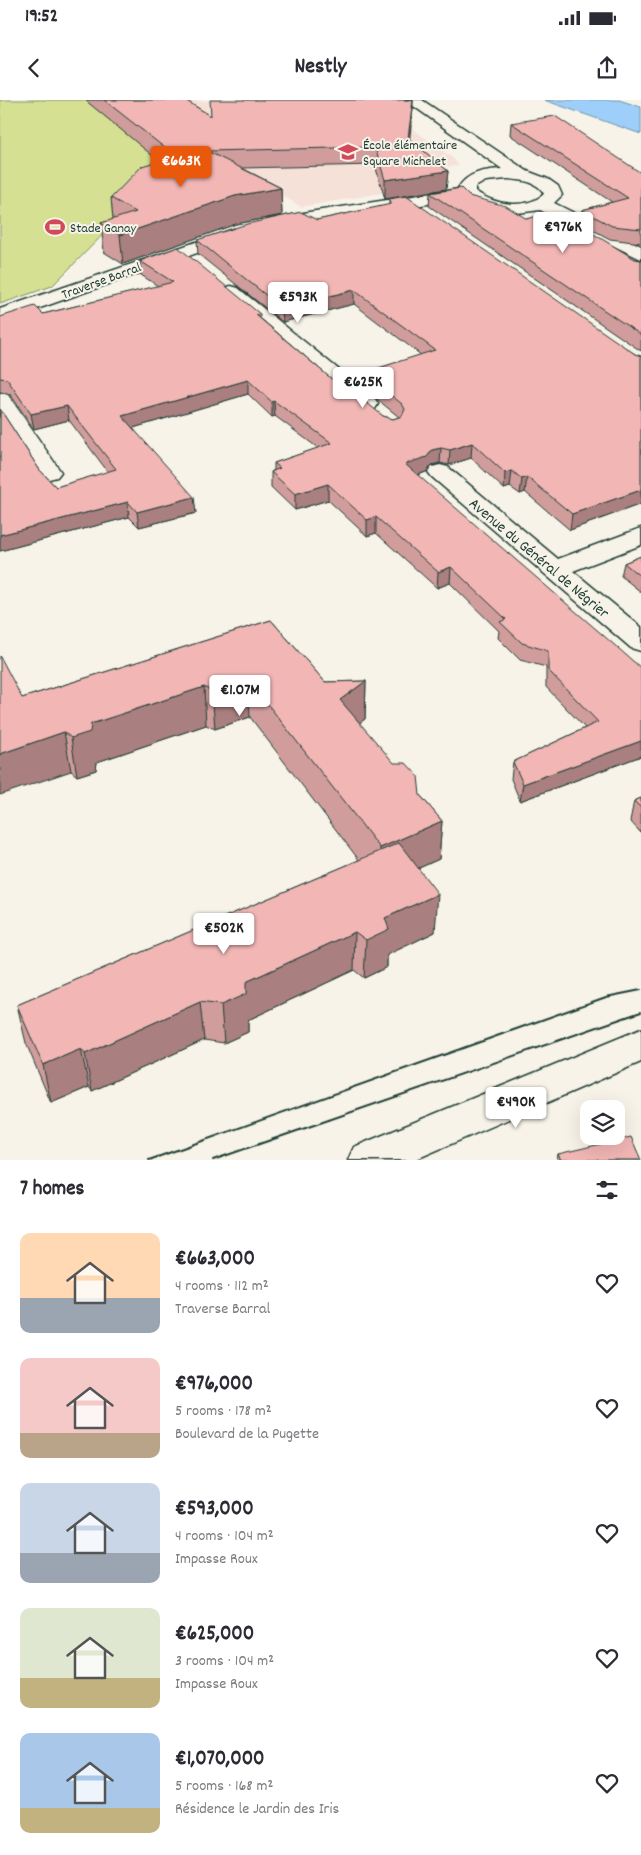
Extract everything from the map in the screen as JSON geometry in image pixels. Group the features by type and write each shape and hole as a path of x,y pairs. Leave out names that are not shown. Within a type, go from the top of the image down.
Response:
{"street":[{"path":"404,103 521,175 541,181 552,190 553,195 549,200 541,204 524,208 503,208"},
{"path":"404,103 477,161 481,177"},
{"path":"521,175 481,177 468,184 467,193 480,202 572,228 606,246 640,255"},
{"name":"Traverse Barral","path":"0,316 244,230 309,217 467,193"},
{"path":"409,202 433,218"},
{"path":"541,204 640,255"},
{"path":"181,251 384,418"},
{"path":"0,400 49,472"},
{"name":"Avenue du Général de Négrier","path":"440,472 641,642"},
{"path":"555,568 641,536"},
{"path":"368,1160 641,1045"}],"shaded area":[{"name":"École élémentaire Square Michelet","path":"373,100 454,159 459,166 409,168 380,181 382,193 301,207 146,113 143,102"}],"green space":[{"name":"Stade Ganay","path":"0,100 139,100 169,168 52,286 0,304"}],"water":[{"path":"544,100 619,100 641,107 641,134"}],"building":[{"path":"104,100 185,100 211,116 210,100 413,100 408,138 448,171 385,180 375,147 208,151 201,148 189,152 170,152"},
{"path":"555,116 641,173 641,229 612,226 582,210 628,198 511,123"},
{"path":"201,148 281,188 235,196 120,235 101,223 136,212 111,198 142,166"},
{"path":"461,188 469,196 506,206 527,219 541,215 547,219 558,217 582,227 635,259 641,260 641,335 430,193"},
{"path":"406,196 635,354 641,356 641,490 572,514 527,477 522,479 512,471 505,473 472,443 450,450 441,448 432,450 427,457 405,464 641,668 641,741 523,784 513,762 598,722 548,670 548,651 522,643 500,622 506,619 451,567 438,572 376,517 367,520 328,484 295,494 271,472 280,468 274,463 332,443 274,401 272,402 248,380 122,416 194,497 137,512 128,502 0,535 0,409 39,469 56,487 116,469 67,406 31,414 7,379 0,378 0,317 35,306 43,314 173,282 140,261 178,247 260,314 256,315 334,381 339,380 383,416 393,419 402,416 405,409 402,404 363,373 435,350 354,290 282,308 197,240 247,224 301,212 317,220 391,204 389,199"},
{"path":"641,556 641,577 624,563"},
{"path":"271,620 325,682 366,681 340,700 394,763 406,763 418,776 420,795 442,821 380,848 248,679 212,691 204,687 91,724 90,732 71,738 64,732 0,754 0,656 22,698"},
{"path":"641,798 641,808 634,801"},
{"path":"399,843 438,894 385,918 389,929 366,940 355,932 246,982 246,994 221,1005 200,1002 85,1054 81,1049 43,1065 17,1005"},
{"path":"631,1137 641,1160 561,1160 558,1154 597,1145 625,1145 625,1138"}],"tram line":[{"path":"149,1160 606,997 641,990"},
{"path":"213,1160 641,1012"}],"place":[{"name":"École élémentaire Square Michelet","path":"348,152"},
{"name":"Stade Ganay","path":"55,227"}]}
